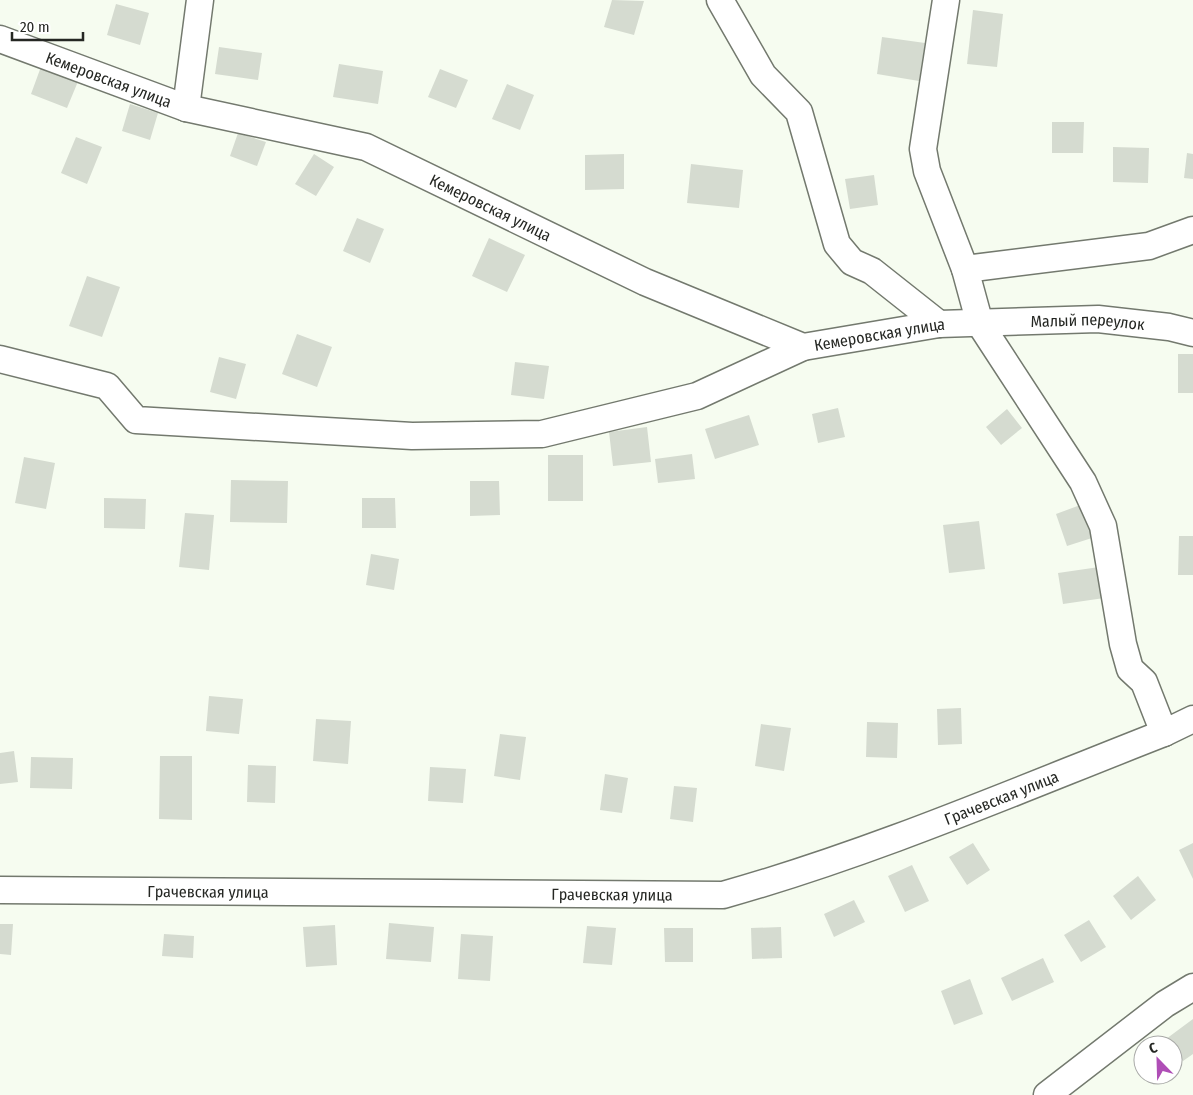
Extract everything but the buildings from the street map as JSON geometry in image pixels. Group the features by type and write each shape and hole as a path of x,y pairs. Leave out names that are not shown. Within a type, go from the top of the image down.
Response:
{"street":[{"path":"186,108 200,0"},
{"path":"720,0 764,76 799,112 837,244 852,262 872,272 938,324"},
{"path":"946,0 923,149 927,171 964,270 980,324 1084,482 1103,526 1122,644 1130,669 1144,682 1164,733"},
{"name":"Кемеровская улица","path":"0,39 186,108 366,147 644,282 803,346 938,324 980,324"},
{"path":"964,270 1149,246 1193,230"},
{"name":"Малый переулок","path":"980,324 1098,319 1169,326 1193,333"},
{"path":"0,359 107,386 136,420 412,436 542,434 697,396 803,346"},
{"name":"Грачевская улица","path":"0,890 723,895 764,884 908,834 1164,733 1193,719"},
{"path":"1047,1095 1165,1004 1193,987"}]}
